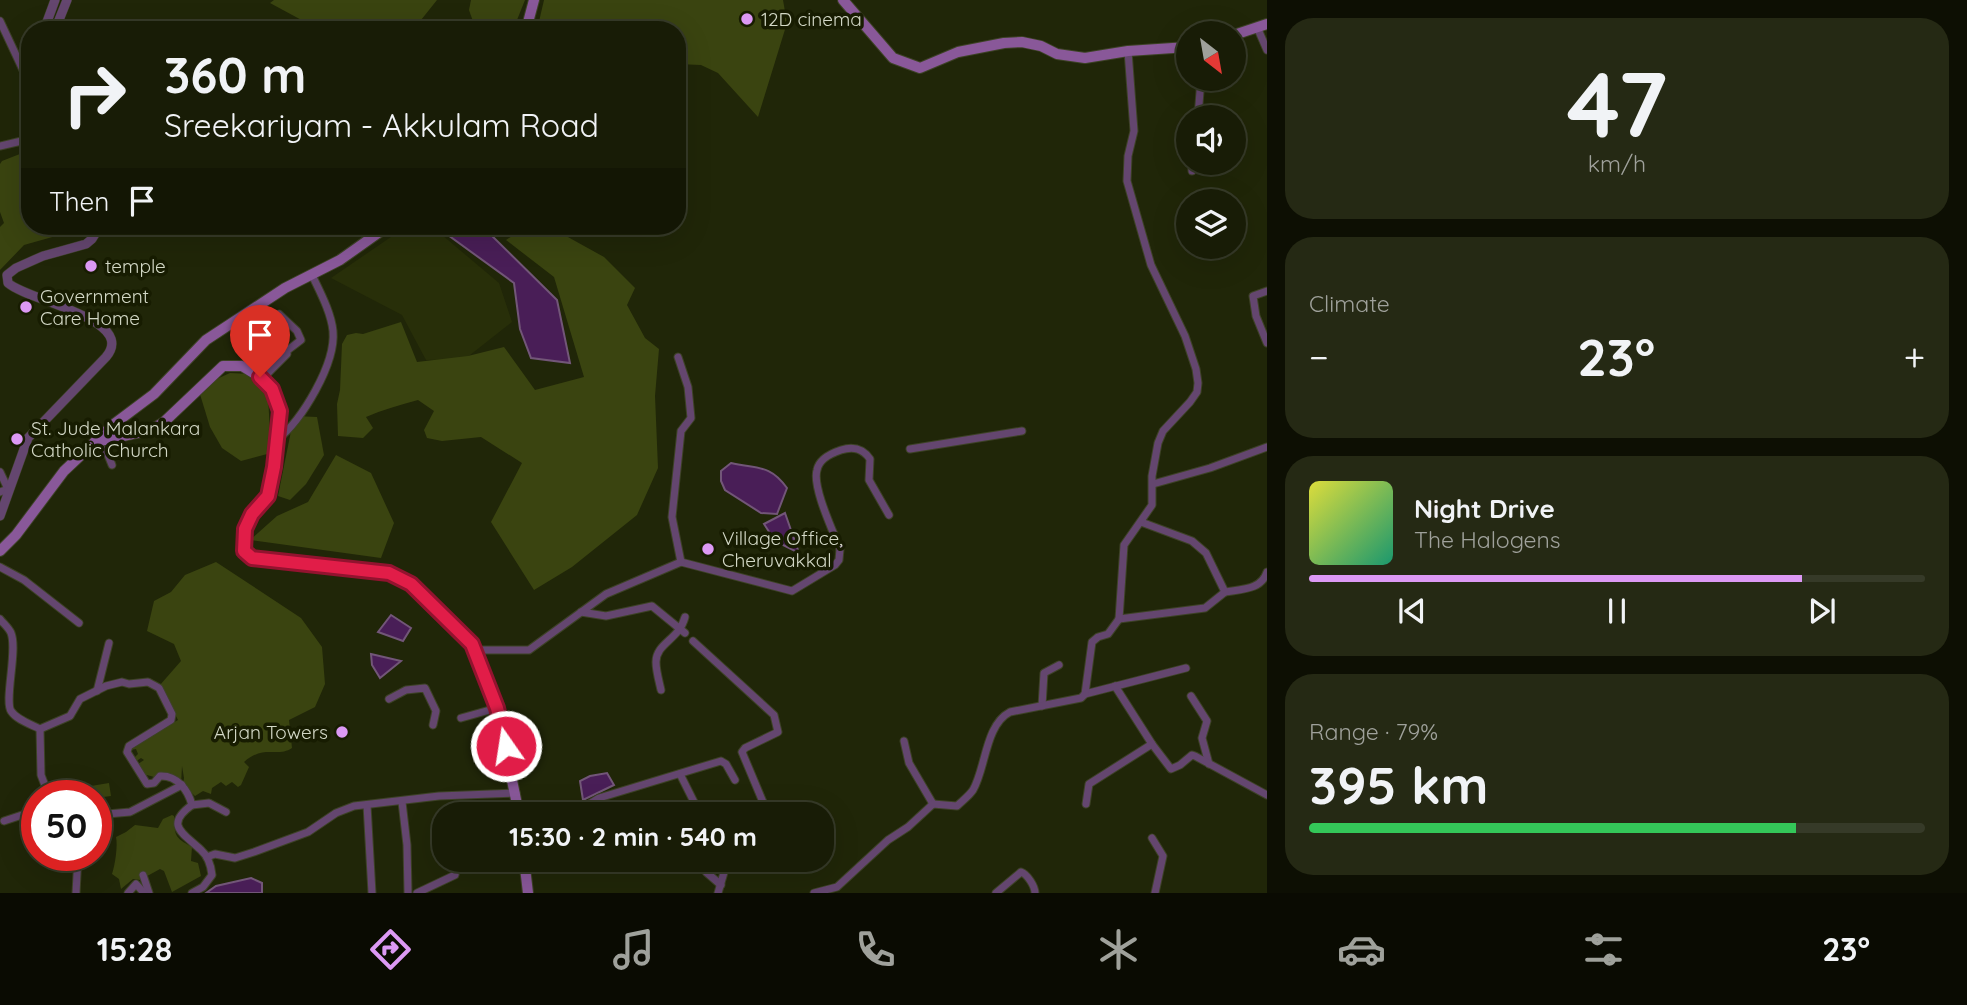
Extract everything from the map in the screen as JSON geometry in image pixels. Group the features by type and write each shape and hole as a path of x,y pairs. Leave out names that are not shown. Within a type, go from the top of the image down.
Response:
{"main road":[{"path":"528,21 534,0"},
{"path":"844,0 893,58 912,67 929,66 974,47 1004,43 1022,42 1057,54 1085,58 1128,51 1176,48"},
{"path":"0,551 16,535 64,471 114,424 154,394 212,336 285,288 349,254 375,235"},
{"path":"95,442 151,430 223,366 242,366 262,379 272,389 280,411 277,440 268,496 252,514 245,529 244,551 252,558 389,573 402,578 466,635 476,650 497,708 517,802"},
{"path":"526,872 528,893"}],"street":[{"path":"47,21 55,0"},
{"path":"59,21 67,0"},
{"path":"0,21 21,66"},
{"path":"1262,26 1267,50"},
{"path":"1085,694 1093,642 1108,634 1119,618 1124,545 1152,505 1154,467 1163,431 1190,402 1197,392 1198,383 1185,336 1151,265 1127,181 1128,156 1134,131 1128,51"},
{"path":"0,146 21,141"},
{"path":"0,516 4,490 28,438 106,358 113,345 111,334 103,326 53,303 15,290 8,283 7,275 43,256 86,244 94,235"},
{"path":"277,440 291,429 308,403 324,371 332,346 331,321 312,275"},
{"path":"1267,291 1254,296 1256,316 1267,343"},
{"path":"279,314 297,331 301,341 284,353"},
{"path":"256,341 264,342 287,354 262,379"},
{"path":"678,357 688,387 691,418 681,432 672,517 681,562"},
{"path":"910,449 1021,431"},
{"path":"95,442 108,455 112,465"},
{"path":"1153,484 1210,468 1267,447"},
{"path":"476,650 529,650 606,594 681,562 792,591 839,560 840,549 817,484 817,470 833,452 847,448 862,451 870,459 869,480 889,515"},
{"path":"0,472 4,490"},
{"path":"1141,522 1192,541 1206,553 1225,592"},
{"path":"0,567 27,583 79,623"},
{"path":"1119,618 1205,608 1225,592 1264,586 1267,572"},
{"path":"581,612 607,616 652,606 684,632"},
{"path":"684,632 685,617"},
{"path":"0,619 11,634 13,675 8,701 10,710 21,720 40,729 69,716 80,699 122,682 148,682 159,688 172,714 171,720 132,743 127,752 147,784 151,785 164,775 182,785 192,805"},
{"path":"661,690 657,655 661,648 684,632"},
{"path":"694,641 774,715 778,732 742,752 763,802"},
{"path":"97,691 109,643"},
{"path":"1042,706 1044,673 1059,664"},
{"path":"814,893 837,887 888,840 908,827 933,804 957,806 970,794 995,727 1003,716 1081,698 1085,694 1186,668"},
{"path":"1115,686 1171,769 1192,755 1267,794"},
{"path":"389,699 406,690 425,688 436,711 433,725"},
{"path":"1191,696 1207,720 1202,738 1210,764"},
{"path":"461,718 497,708"},
{"path":"40,729 43,780"},
{"path":"904,741 909,763 933,804"},
{"path":"1086,804 1088,787 1093,780 1152,744"},
{"path":"592,802 724,761 735,780"},
{"path":"680,774 694,802"},
{"path":"112,814 130,812 182,785"},
{"path":"207,857 215,854 235,858 254,852 308,832 336,813 367,805 439,796 516,793"},
{"path":"401,802 408,855 408,893"},
{"path":"192,893 203,887 212,875 207,857 182,834 177,825 179,816 192,805 209,803 226,812"},
{"path":"367,805 372,893"},
{"path":"4,821 21,815"},
{"path":"1152,838 1163,856 1155,893"},
{"path":"76,893 77,871"},
{"path":"417,893 456,875 456,872"},
{"path":"706,872 720,889"},
{"path":"720,889 724,872"},
{"path":"996,893 1024,872 1035,893"},
{"path":"143,875 147,893"},
{"path":"128,893 136,884 147,893"}],"shaded area":[{"path":"274,0 437,0 420,21 303,21 270,3"},
{"path":"471,0 525,0 517,21 473,21 469,10"},
{"path":"544,0 783,0 787,23 758,117 718,73 701,65 686,64 686,21 539,21"},
{"path":"21,154 21,235 59,235 24,245 0,270 0,227 4,223 0,212 2,161"},
{"path":"394,235 442,235 499,283 512,322 465,359 426,360 402,315 331,278"},
{"path":"448,235 491,235 557,300 570,363 531,358 520,329 514,283"},
{"path":"514,235 564,235 604,257 635,288 627,305 645,338 659,349 655,396 658,468 637,515 572,567 534,590 491,522 522,463 481,437 442,441 427,438 424,430 434,411 418,400 366,417 373,428 363,438 338,436 337,404 342,344 347,335 363,334 401,322 417,362 468,356 504,347 535,390 584,377 554,277 506,240"},
{"path":"230,373 249,374 268,395 271,453 241,461 222,448 210,427 199,391 210,382"},
{"path":"294,416 317,417 324,455 306,484 290,500 278,496"},
{"path":"336,455 371,473 394,523 381,558 250,540 277,516 308,502"},
{"path":"731,463 769,471 781,480 787,488 777,514 761,513 725,490 721,471"},
{"path":"785,513 799,553 775,541 764,524"},
{"path":"216,562 301,618 322,647 325,684 315,707 289,720 292,748 281,752 264,752 244,762 249,767 238,787 232,782 226,786 221,782 212,788 211,794 203,791 195,796 183,785 182,766 181,784 143,774 138,764 144,760 141,758 135,762 133,759 138,754 136,749 130,750 135,744 178,720 160,685 181,661 174,644 147,631 154,601 171,592 185,575"},
{"path":"391,615 411,628 403,641 378,632"},
{"path":"371,654 401,661 380,678 372,665"},
{"path":"607,773 614,785 583,800 580,781"},
{"path":"172,815 177,835 192,847 191,861 198,863 201,876 172,892 164,871 160,869 140,880 133,879 121,889 119,879 112,874 116,837 135,825 158,828 163,819"},
{"path":"251,878 262,883 262,893 206,893 216,886"}],"place":[{"name":"12D cinema","path":"747,19"},
{"name":"temple","path":"91,266"},
{"name":"Government Care Home","path":"26,307"},
{"name":"St. Jude Malankara Catholic Church","path":"17,439"},
{"name":"Village Office, Cheruvakkal","path":"708,549"},
{"name":"Arjan Towers","path":"342,732"}],"route":[{"path":"260,377 272,389 280,411 268,496 252,514 245,529 244,551 252,558 389,573 411,584 466,635 476,650 497,708 506,746"}]}
